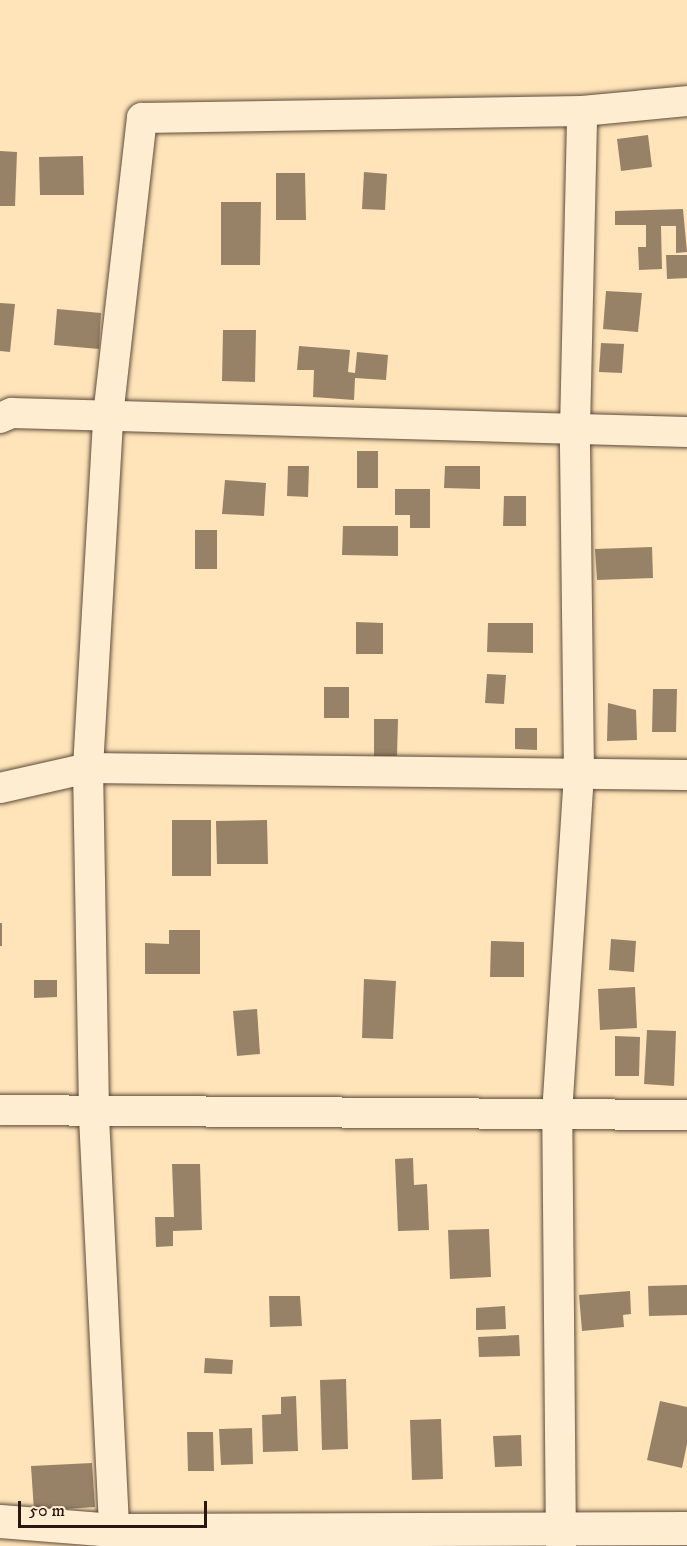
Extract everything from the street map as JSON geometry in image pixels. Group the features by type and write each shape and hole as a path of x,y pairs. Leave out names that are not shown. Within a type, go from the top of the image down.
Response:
{"street":[{"path":"114,1538 94,1110 88,768 108,416 142,118 582,111 687,101"},
{"path":"561,1537 557,1114 579,774 575,429 582,111"},
{"path":"0,418 12,413 687,432"},
{"path":"0,788 88,768 687,775"},
{"path":"0,1110 687,1115"},
{"path":"0,1521 114,1538 561,1537 687,1528"}],"building":[{"path":"648,135 652,167 621,171 617,139"},
{"path":"0,151 17,152 15,206 0,206"},
{"path":"83,156 84,195 40,195 39,157"},
{"path":"364,172 387,174 385,210 362,209"},
{"path":"276,173 305,173 306,220 276,220"},
{"path":"221,202 261,202 260,265 221,265"},
{"path":"683,209 687,252 676,253 676,226 661,226 662,269 639,270 638,247 646,247 646,225 615,225 615,211"},
{"path":"666,255 687,255 687,278 667,279"},
{"path":"606,291 642,293 638,332 603,329"},
{"path":"0,303 15,304 10,352 0,351"},
{"path":"57,309 101,313 99,349 54,345"},
{"path":"223,330 256,330 255,382 222,381"},
{"path":"601,343 624,344 622,373 599,372"},
{"path":"299,346 350,350 348,372 355,373 357,352 388,355 386,380 355,378 354,400 313,397 314,370 297,370"},
{"path":"357,451 378,451 378,488 357,488"},
{"path":"288,466 309,466 308,497 287,496"},
{"path":"445,466 480,466 480,489 444,488"},
{"path":"225,480 266,483 264,516 222,514"},
{"path":"395,489 430,489 430,528 410,528 410,515 395,515"},
{"path":"504,496 526,496 526,526 503,526"},
{"path":"343,526 398,526 398,556 342,555"},
{"path":"195,530 217,530 217,569 195,569"},
{"path":"652,547 653,578 597,580 595,549"},
{"path":"356,622 383,623 383,654 356,654"},
{"path":"488,623 533,623 533,653 487,652"},
{"path":"487,674 506,675 504,704 485,703"},
{"path":"324,687 349,687 349,718 324,718"},
{"path":"653,689 677,689 676,732 652,732"},
{"path":"608,703 636,710 637,740 607,741"},
{"path":"374,719 398,719 397,756 374,756"},
{"path":"515,728 537,728 537,750 515,749"},
{"path":"172,820 211,820 211,876 172,876"},
{"path":"267,820 268,864 217,864 216,821"},
{"path":"0,923 2,923 2,946 0,946"},
{"path":"169,930 200,930 200,974 145,974 145,943 169,944"},
{"path":"611,939 636,941 634,972 609,970"},
{"path":"491,941 524,942 524,977 490,977"},
{"path":"364,979 396,981 393,1039 362,1038"},
{"path":"34,980 57,980 57,997 34,998"},
{"path":"635,987 637,1028 600,1030 598,989"},
{"path":"257,1009 260,1054 237,1056 233,1011"},
{"path":"647,1030 676,1031 674,1086 644,1084"},
{"path":"615,1036 640,1037 639,1076 615,1076"},
{"path":"413,1158 414,1185 427,1184 429,1230 398,1231 395,1159"},
{"path":"172,1164 200,1164 202,1230 173,1231 173,1246 156,1247 155,1217 174,1217"},
{"path":"489,1229 491,1277 450,1279 448,1230"},
{"path":"687,1285 687,1315 649,1316 648,1286"},
{"path":"630,1291 631,1314 623,1315 624,1327 582,1331 579,1295"},
{"path":"269,1296 300,1296 302,1326 270,1327"},
{"path":"505,1306 506,1329 476,1330 476,1308"},
{"path":"519,1335 520,1356 479,1357 478,1337"},
{"path":"205,1358 233,1360 232,1374 204,1373"},
{"path":"346,1379 348,1449 322,1450 320,1380"},
{"path":"296,1396 298,1451 263,1452 262,1415 281,1414 281,1397"},
{"path":"660,1401 687,1407 687,1444 682,1468 647,1460"},
{"path":"441,1419 443,1479 412,1480 410,1420"},
{"path":"252,1428 253,1464 221,1465 219,1429"},
{"path":"187,1432 213,1432 214,1471 188,1471"},
{"path":"521,1435 522,1466 495,1467 493,1436"},
{"path":"92,1463 95,1507 34,1511 31,1466"}]}
